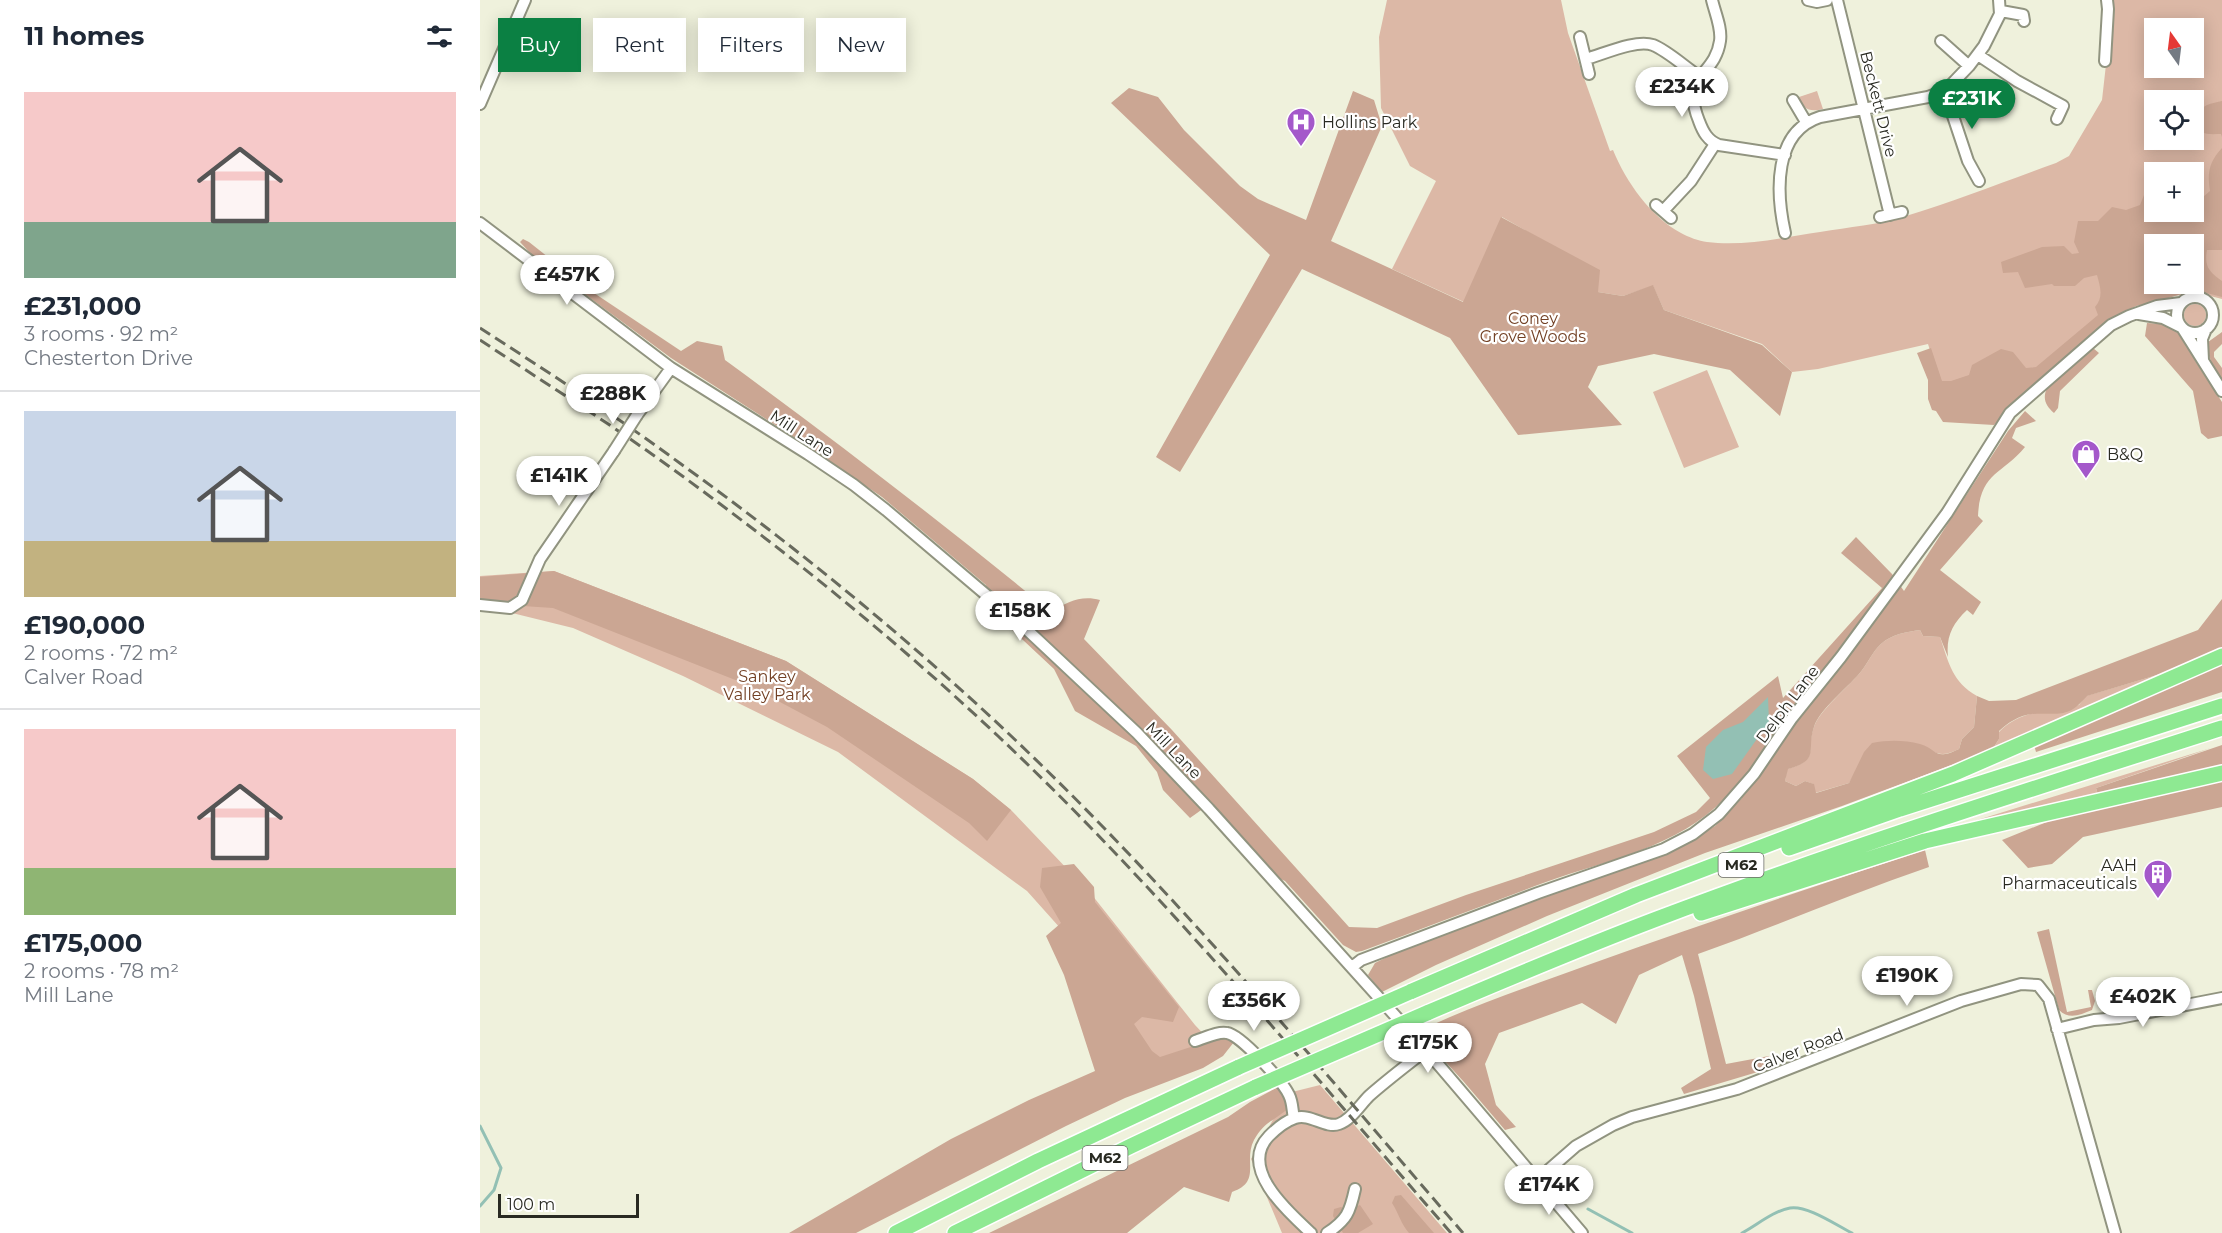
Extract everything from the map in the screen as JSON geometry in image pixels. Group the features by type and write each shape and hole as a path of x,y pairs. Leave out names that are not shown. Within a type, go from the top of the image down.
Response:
{"highway":[{"path":"1513,950 1636,895 1953,774 2222,656"},
{"name":"M62","path":"896,1233 1047,1156 1239,1067 1410,992 1513,950 1705,877 1900,809 2222,706"},
{"name":"M62","path":"955,1233 1111,1155 1256,1087 1427,1012 1651,921 1909,830 2222,728"},
{"path":"1527,972 1754,895 1925,841 2222,773"}],"street":[{"path":"480,104 525,0"},
{"path":"1712,0 1720,29 1720,43 1693,94 1694,109 1704,132 1715,144 1785,154"},
{"path":"1808,0 1817,2 1827,0"},
{"name":"Beckett Drive","path":"1837,0 1891,215"},
{"path":"2105,61 2107,0"},
{"path":"1785,233 1779,200 1785,154 1791,138 1806,122 1830,114 1865,109 1942,92 1978,55 1988,39 2000,6 2024,15"},
{"path":"1580,37 1589,74"},
{"path":"1940,41 1969,66"},
{"path":"1586,60 1631,45 1647,44 1658,48 1700,77"},
{"path":"1978,55 2018,81 2067,107 2057,119"},
{"path":"1942,92 1951,109 1968,161 1979,181"},
{"path":"1792,99 1806,122"},
{"path":"1663,212 1691,181 1715,144"},
{"name":"Mill Lane","path":"480,224 671,368 854,485 1023,626 1137,733 1426,1050 1582,1233"},
{"path":"2222,310 2196,297 2181,303 2178,307 2177,318 2222,391"},
{"name":"Delph Lane","path":"1352,968 1361,960 1664,849 1693,834 1714,819 1741,790 1792,718 1841,657 1947,513 2010,413 2111,325 2157,306 2181,303"},
{"path":"2203,360 2202,339 2212,319 2210,305"},
{"path":"2137,313 2163,318 2194,333 2222,324"},
{"path":"480,605 510,608 522,600 540,559 671,368"},
{"name":"Calver Road","path":"1537,1180 1576,1146 1632,1117 1737,1089 1961,1001 2021,984 2033,983 2042,988 2049,999 2115,1233"},
{"path":"2057,1029 2094,1020 2119,1018 2222,998"},
{"path":"1196,1041 1227,1033 1248,1046 1288,1093 1293,1103 1294,1118"},
{"path":"1311,1233 1296,1220 1266,1182 1259,1167 1260,1147 1276,1129 1294,1118 1304,1117 1336,1125 1343,1122 1369,1097 1426,1050"},
{"path":"1327,1233 1345,1219 1351,1207 1355,1189"}],"green space":[{"path":"1387,0 1561,0 1568,33 1610,151 1613,150 1632,186 1650,208 1670,226 1694,239 1735,243 1778,239 1895,219 2056,163 2069,156 2102,100 2109,38 2110,0 2222,0 2222,299 2203,294 2204,234 2144,234 2144,294 2185,294 2114,308 2026,384 1947,404 1928,344 1818,369 1792,372 1762,344 1664,310 1653,286 1623,296 1598,292 1549,244 1502,217 1464,302 1392,269 1436,181 1410,166 1381,108 1379,37"},
{"name":"Coney Grove Woods","path":"1129,88 1158,97 1184,130 1240,186 1258,199 1306,220 1353,91 1374,100 1382,126 1331,241 1463,302 1501,217 1600,270 1598,292 1623,296 1653,285 1664,310 1762,345 1792,372 1780,416 1730,370 1654,354 1598,366 1588,387 1622,425 1518,435 1450,338 1302,269 1180,472 1156,457 1270,255 1111,103"},
{"path":"1817,91 1823,109 1808,109 1799,97"},
{"path":"2222,101 2222,137 2221,134 2204,133 2204,107"},
{"path":"2222,148 2222,250 2207,250 2206,260 2214,275 2222,281 2222,297 2204,292 2204,234 2144,234 2144,294 2180,294 2136,306 2119,315 2028,391 1994,425 1943,422 1936,411 1932,410 1928,399 1928,380 1917,353 1931,348 1942,381 1951,381 1969,375 1972,365 2001,349 2013,352 2026,368 2036,367 2098,315 2095,307 2100,299 2101,291 2097,275 2084,278 2075,286 2054,286 2052,284 2025,288 2018,272 2003,273 2001,262 2042,247 2064,246 2072,254 2079,253 2074,242 2078,221 2098,221 2112,207 2126,210 2140,205 2144,195 2144,222 2204,222 2204,196 2210,191 2210,168"},
{"path":"523,239 591,291 681,351 697,341 722,346 725,360 890,484 1051,612 1074,600 1087,598 1100,600 1084,639 1172,730 1349,927 1377,928 1466,895 1654,832 1696,812 1710,798 1677,756 1778,676 1783,698 1882,588 1841,553 1856,537 1892,574 1904,591 2008,431 2025,411 2036,421 2016,428 2012,438 2025,447 1988,482 1983,491 1978,516 1983,521 1940,570 1981,602 1973,615 1967,610 1957,620 1949,637 1948,657 1940,637 1923,636 1920,630 1899,634 1881,644 1859,674 1821,714 1814,727 1809,758 1798,766 1788,769 1785,781 1796,786 1805,781 1814,784 1816,793 1849,783 1864,752 1872,743 1908,742 1926,746 1941,754 1959,749 1962,739 1974,727 1977,696 1989,701 2016,700 2198,630 2222,599 2222,650 2167,672 2087,696 2080,704 2067,712 2032,714 2018,718 1999,731 1999,739 1992,750 1842,806 1705,853 1547,916 1436,965 1382,992 1368,975 1375,963 1405,948 1684,844 1715,826 1742,798 1725,798 1707,815 1686,829 1641,850 1546,882 1356,952 1343,945 1285,881 1257,869 1204,808 1190,818 1163,790 1157,772 1136,746 1075,711 1054,669 990,609 986,585 882,497 671,358 532,255 520,242"},
{"path":"2195,304 2203,307 2206,315 2203,323 2195,326 2187,323 2184,315 2187,307"},
{"path":"2147,323 2163,324 2177,332 2188,346 2222,402 2222,436 2208,439 2201,433 2193,391 2145,336"},
{"path":"2222,332 2222,344 2214,352 2214,357 2222,368 2222,381 2208,353 2208,342"},
{"path":"2093,348 2099,353 2060,391 2058,408 2054,413 2046,402 2047,388"},
{"path":"1707,370 1739,447 1684,468 1653,392"},
{"name":"Sankey Valley Park","path":"554,571 786,661 973,779 1011,810 1092,895 1195,1025 1214,1045 1157,1062 1078,948 1027,891 838,752 683,676 573,628 480,605 480,576"},
{"path":"554,571 786,661 973,779 1011,810 987,841 969,823 827,727 748,685 553,608 480,603 480,577"},
{"path":"1920,630 1923,636 1940,637 1952,671 1962,685 1977,696 1974,727 1962,739 1959,749 1940,754 1922,745 1854,775 1849,783 1815,793 1813,784 1805,781 1796,786 1785,781 1787,769 1798,766 1808,758 1817,721 1834,699 1859,674 1878,647 1894,636"},
{"path":"2222,662 2222,692 2036,752 2034,745"},
{"path":"2167,672 1992,750 1999,739 1999,732 2016,719 2036,712 2079,705 2086,696"},
{"path":"2222,745 2222,767 2098,795 2096,788"},
{"path":"2211,748 2096,788 2098,795 1972,825 1971,822"},
{"path":"2222,779 2222,807 2083,837 2052,864 2028,868 2002,840 2069,813"},
{"path":"1925,850 1929,867 1698,954 1726,1064 1769,1056 1771,1068 1684,1094 1681,1088 1711,1069 1682,955 1639,975 1616,1024 1582,1003 1499,1033 1485,1064 1496,1105 1516,1127 1505,1130 1418,1032 1480,1004 1588,965"},
{"path":"1074,864 1094,887 1095,902 1179,1007 1173,1022 1142,1017 1134,1024 1152,1051 1160,1057 1200,1044 1219,1031 1234,1042 1223,1056 1203,1068 1125,1098 1066,1126 856,1233 789,1233 951,1139 1029,1100 1095,1071 1064,975 1046,936 1061,923 1040,887 1042,868"},
{"path":"2049,929 2067,1012 2091,1007 2088,990 2092,990 2095,1001 2092,1010 2071,1016 2059,1010 2037,932"},
{"path":"1320,1085 1447,1233 1282,1233 1251,1159 1288,1093"},
{"path":"1278,1087 1283,1087 1289,1108 1266,1125 1254,1140 1247,1183 1232,1192 1229,1202 1184,1187 1127,1233 989,1233 1228,1117"},
{"path":"1401,1195 1434,1233 1409,1233 1392,1203 1395,1196"},
{"path":"1360,1205 1373,1224 1358,1233 1343,1233 1333,1216 1334,1209 1341,1207 1347,1210"}],"water":[{"path":"1768,697 1769,722 1732,774 1713,779 1703,770 1706,747 1723,730 1743,722"}],"waterway":[{"path":"480,1126 501,1168 494,1190 480,1206"},
{"path":"1742,1233 1777,1212 1790,1208 1813,1212 1852,1233"},
{"path":"1588,1209 1632,1233"}],"railway":[{"path":"480,328 607,411 724,495 850,594 970,698 1070,793 1186,915 1463,1233"},
{"path":"480,340 626,436 716,501 840,598 959,700 1058,795 1174,916 1451,1233"}],"place":[{"name":"Hollins Park","path":"1301,148"},
{"name":"B&Q","path":"2086,480"},
{"name":"AAH Pharmaceuticals","path":"2158,900"}]}
